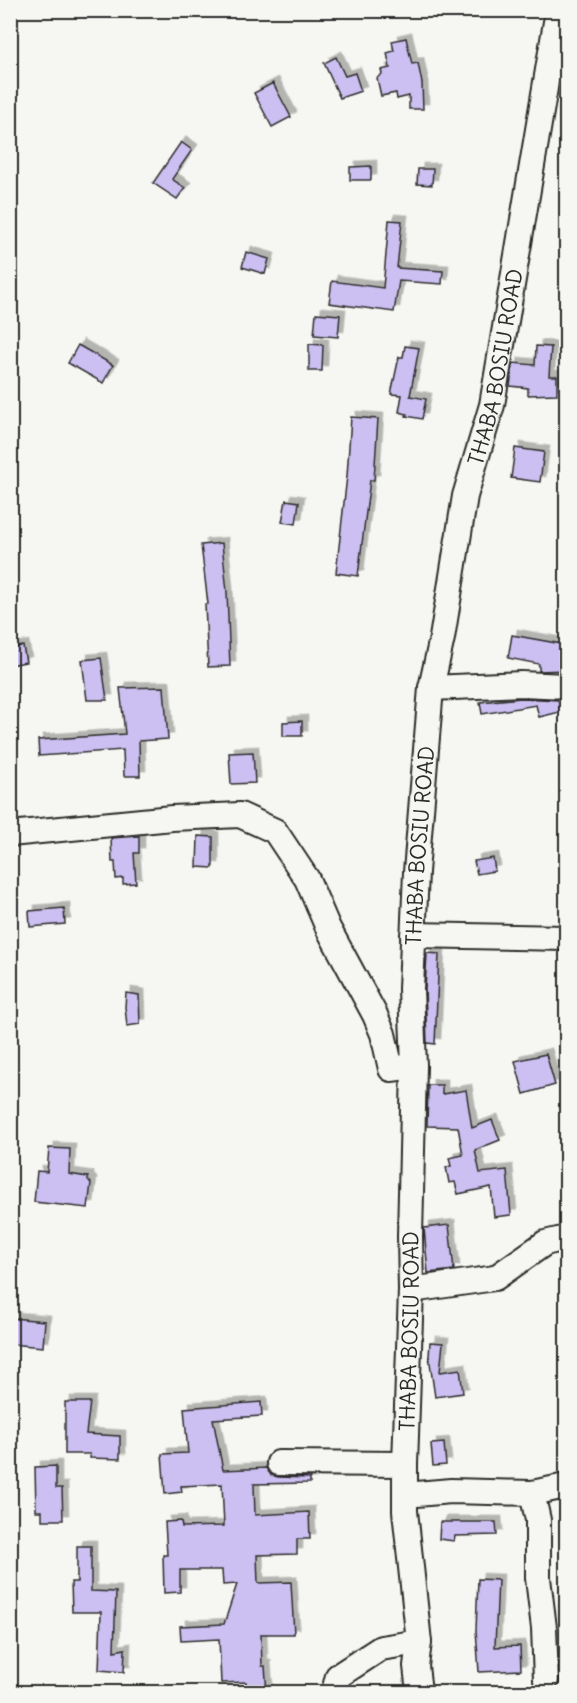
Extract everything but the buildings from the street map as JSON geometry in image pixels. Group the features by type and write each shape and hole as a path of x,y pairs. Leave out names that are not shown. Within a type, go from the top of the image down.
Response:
{"street":[{"name":"THABA BOSIU ROAD","path":"419,1692 416,1666 419,1642 405,1495 405,1464 411,1290 414,1066 411,989 416,872 431,688 442,638 465,496 492,405 558,10"},
{"path":"431,688 521,684 567,686"},
{"path":"10,834 172,818 240,815 275,831 307,879 328,928 375,1015 383,1034 391,1069 414,1066"},
{"path":"413,935 567,938"},
{"path":"411,1290 495,1278 545,1243 567,1238"},
{"path":"279,1463 405,1464"},
{"path":"405,1495 451,1491 532,1493 567,1486"},
{"path":"532,1493 538,1521 538,1578 552,1686"},
{"path":"334,1692 338,1676 381,1648 419,1642"}]}
